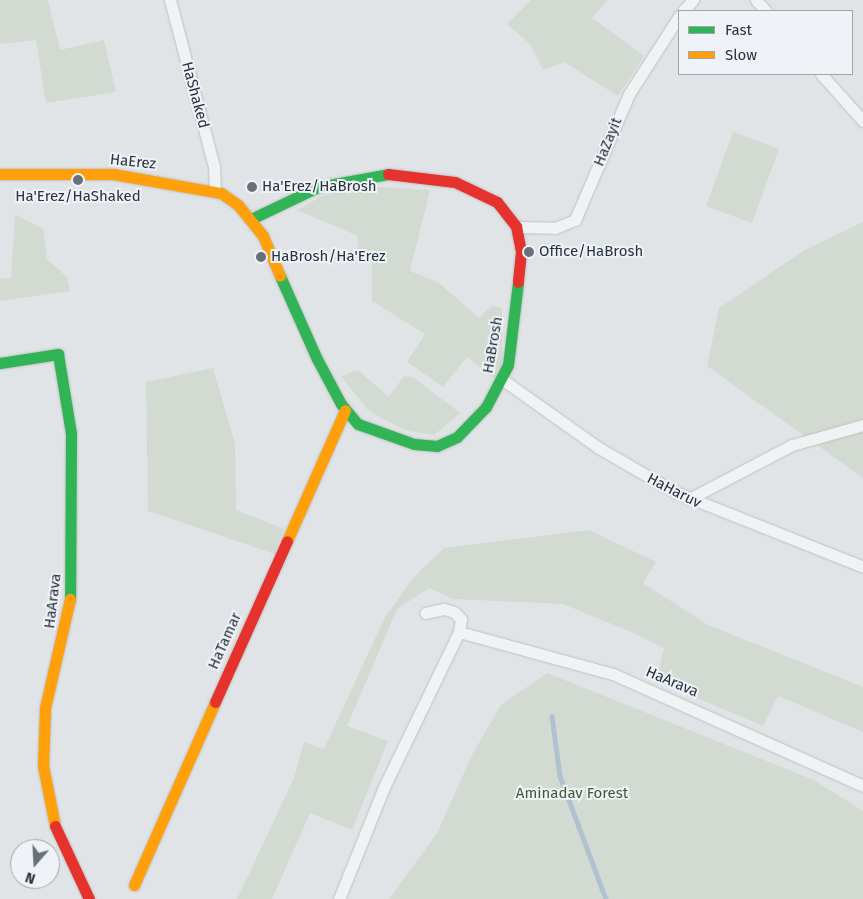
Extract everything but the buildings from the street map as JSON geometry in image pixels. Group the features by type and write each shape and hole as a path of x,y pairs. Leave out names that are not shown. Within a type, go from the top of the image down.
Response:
{"street":[{"name":"HaShaked","path":"170,0 214,166 215,191"},
{"path":"684,10 693,0"},
{"path":"756,0 765,10"},
{"name":"HaZayit","path":"516,227 555,228 574,220 629,94 678,18"},
{"path":"822,75 863,121"},
{"name":"HaBrosh","path":"407,173 480,192 503,208 516,227 521,255 503,380 486,407 457,437 437,446 414,444 368,430 345,410 305,336 267,244 251,219 340,180 407,173"},
{"name":"HaErez","path":"0,174 113,174 215,191 233,200 251,219"},
{"name":"HaArava","path":"0,363 58,354 71,433 71,585 68,617 45,708 43,766 54,825 90,899"},
{"name":"HaHaruv","path":"503,380 615,458 689,499 863,567"},
{"name":"HaTamar","path":"134,885 345,410"},
{"path":"689,499 792,445 863,425"},
{"path":"339,899 384,787 459,632 461,619 454,612 425,613"},
{"name":"HaArava","path":"459,632 613,674 863,786"}],"green space":[{"path":"0,0 48,0 60,50 104,40 116,92 46,103 36,40 0,44"},
{"path":"531,0 608,0 592,18 644,56 618,96 564,62 543,70 530,44 507,24"},
{"path":"733,132 779,149 752,223 706,206"},
{"path":"363,186 430,190 410,271 439,283 479,318 491,306 502,308 502,375 498,382 467,357 443,387 407,362 425,334 372,301 372,255 357,255 358,236 297,210 322,196"},
{"path":"15,214 43,229 47,259 67,277 70,291 0,301 0,279 11,278"},
{"path":"863,222 863,478 707,366 719,308 805,250"},
{"path":"213,368 235,444 236,510 284,529 275,554 148,511 146,382"},
{"path":"358,370 389,397 404,376 414,378 460,413 434,435 404,430 369,411 341,376"},
{"path":"589,530 656,562 643,583 708,625 863,687 863,732 778,696 763,726 656,681 664,648 563,604 453,599 429,588 397,609 347,726 388,741 352,830 310,813 272,899 237,899 294,778 304,742 324,749 385,617 414,577 444,548"},
{"name":"Aminadav Forest","path":"547,673 814,780 863,811 863,899 389,899 437,833 472,755 501,705"}],"waterway":[{"path":"552,716 560,776 606,899"}],"traffic: fast":[{"path":"251,219 318,187 388,174"},
{"path":"280,276 317,359 341,404 358,424 414,444 437,446 457,437 486,407 508,365 518,282"},
{"path":"0,363 58,354 71,433 70,599"}],"traffic: slow":[{"path":"0,174 113,174 221,193 238,205 263,236 280,276"},
{"path":"287,541 345,410"},
{"path":"55,826 43,766 45,708 70,599"},
{"path":"134,885 215,702"}],"traffic: jam":[{"path":"388,174 455,182 497,202 516,226 521,252 518,282"},
{"path":"215,702 287,541"},
{"path":"55,826 89,899"}],"place":[{"name":"Ha'Erez/HaShaked","path":"78,180"},
{"name":"Ha'Erez/HaBrosh","path":"252,187"},
{"name":"Office/HaBrosh","path":"529,252"},
{"name":"HaBrosh/Ha'Erez","path":"261,257"}]}
